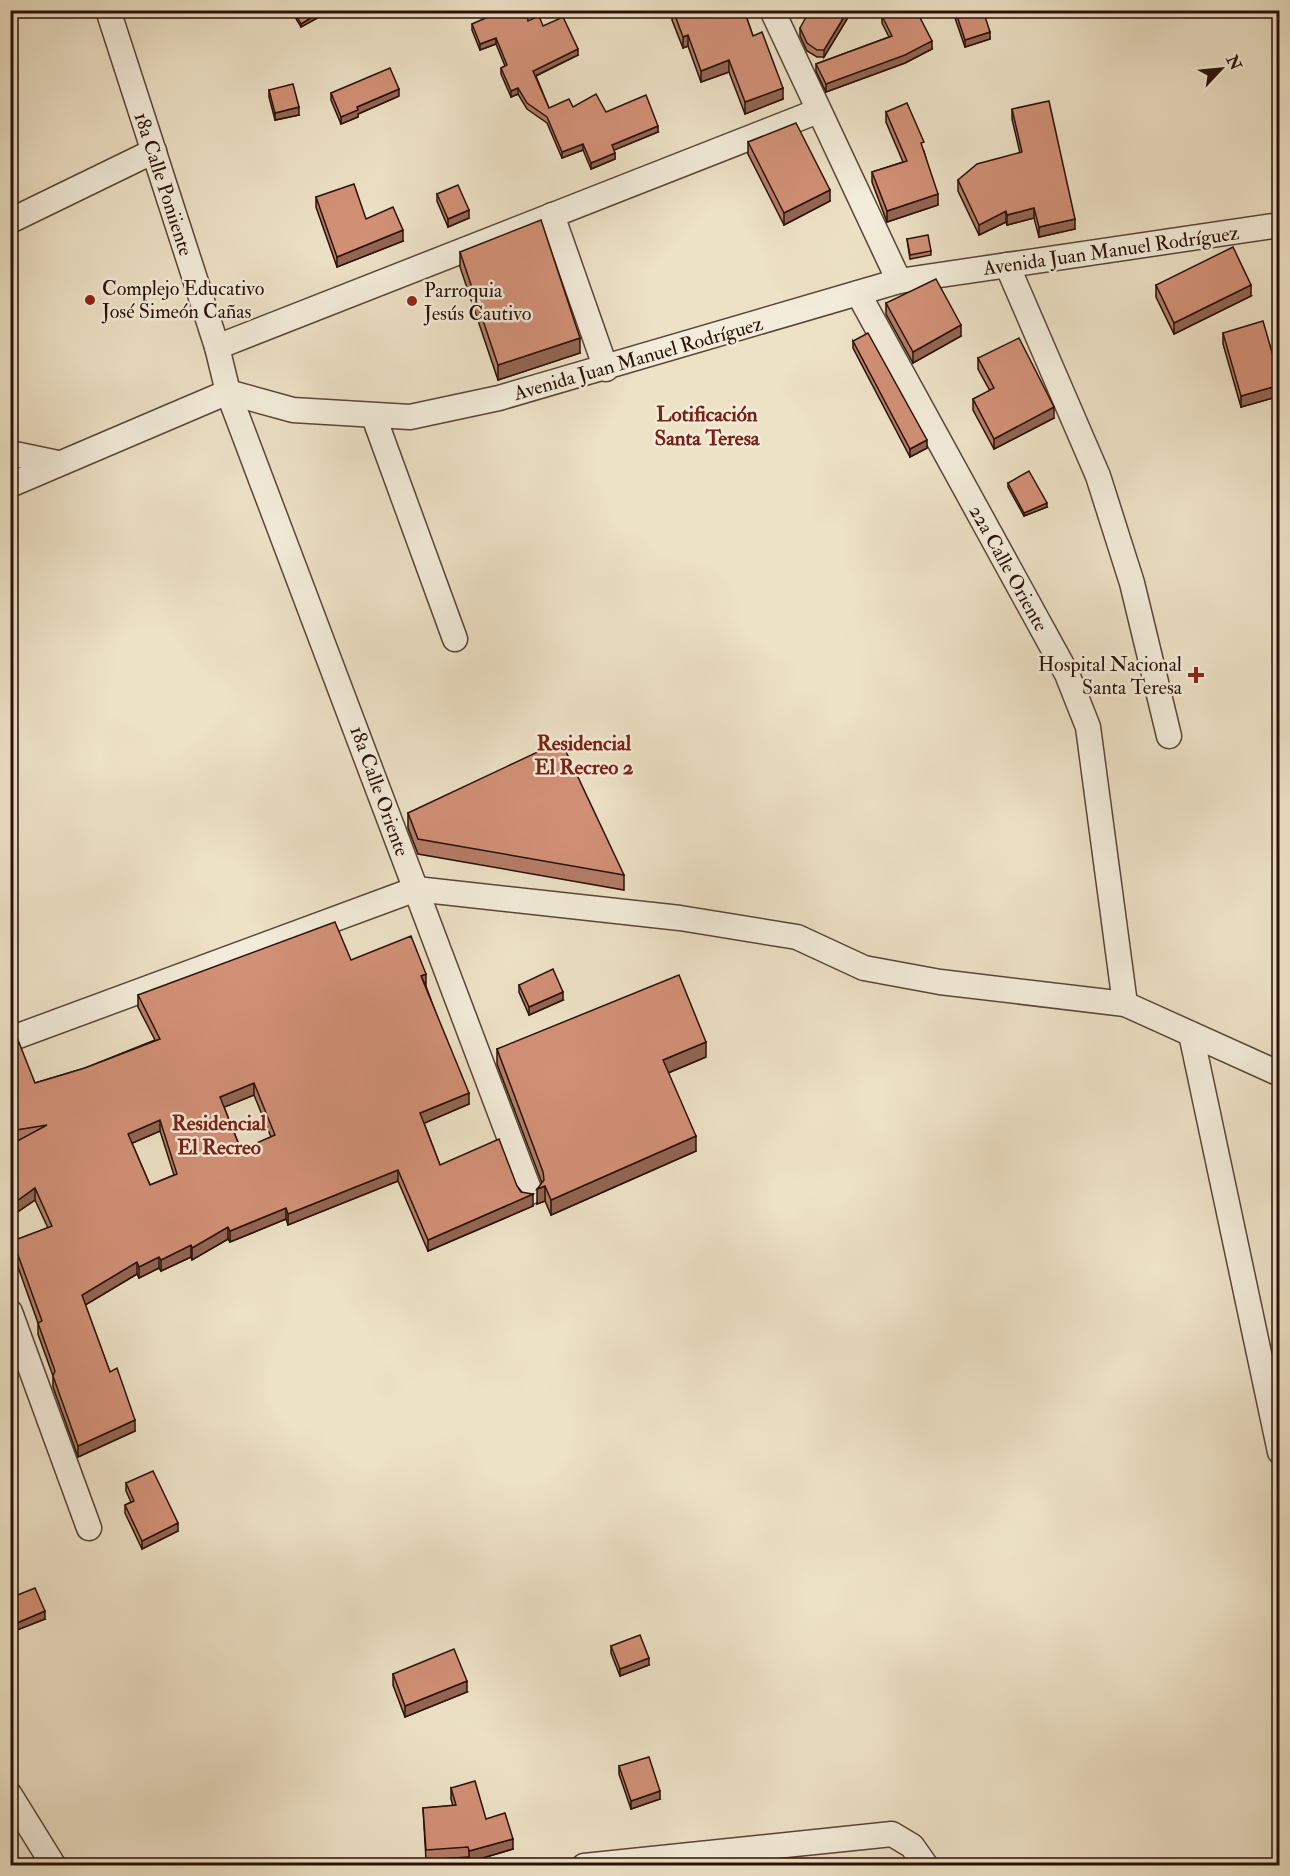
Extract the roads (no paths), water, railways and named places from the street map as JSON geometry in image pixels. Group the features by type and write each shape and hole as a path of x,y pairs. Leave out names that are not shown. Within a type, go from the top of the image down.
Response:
{"street":[{"name":"18a Calle Poniiente","path":"108,10 217,347 228,392"},
{"path":"772,10 899,281"},
{"path":"217,347 818,111"},
{"path":"10,220 154,151"},
{"path":"552,215 606,369"},
{"name":"Avenida Juan Manuel Rodríguez","path":"228,392 293,410 374,417 410,417 499,398 606,369 899,281 1280,225"},
{"path":"1007,265 1101,486 1132,583 1169,736"},
{"name":"22a Calle Oriente","path":"858,294 1067,674 1088,727 1125,1004"},
{"path":"10,485 228,392"},
{"name":"18a Calle Oriente","path":"228,392 530,1192"},
{"path":"374,417 455,639"},
{"path":"10,453 58,463"},
{"path":"10,1039 416,889 680,918 797,937 864,968 940,982 1125,1004 1280,1074"},
{"path":"1191,1034 1280,1452"},
{"path":"10,1312 89,1528"},
{"path":"10,1795 54,1866"},
{"path":"584,1866 892,1834 912,1846 926,1866"}],"place":[{"name":"Complejo Educativo José Simeón Cañas","path":"90,300"},
{"name":"Parroquia Jesús Cautivo","path":"412,301"},
{"name":"Hospital Nacional Santa Teresa","path":"1196,675"}],"district":[{"name":"Lotificación Santa Teresa","path":"707,426"},
{"name":"Residencial El Recreo 2","path":"584,755"},
{"name":"Residencial El Recreo","path":"219,1135"}]}
